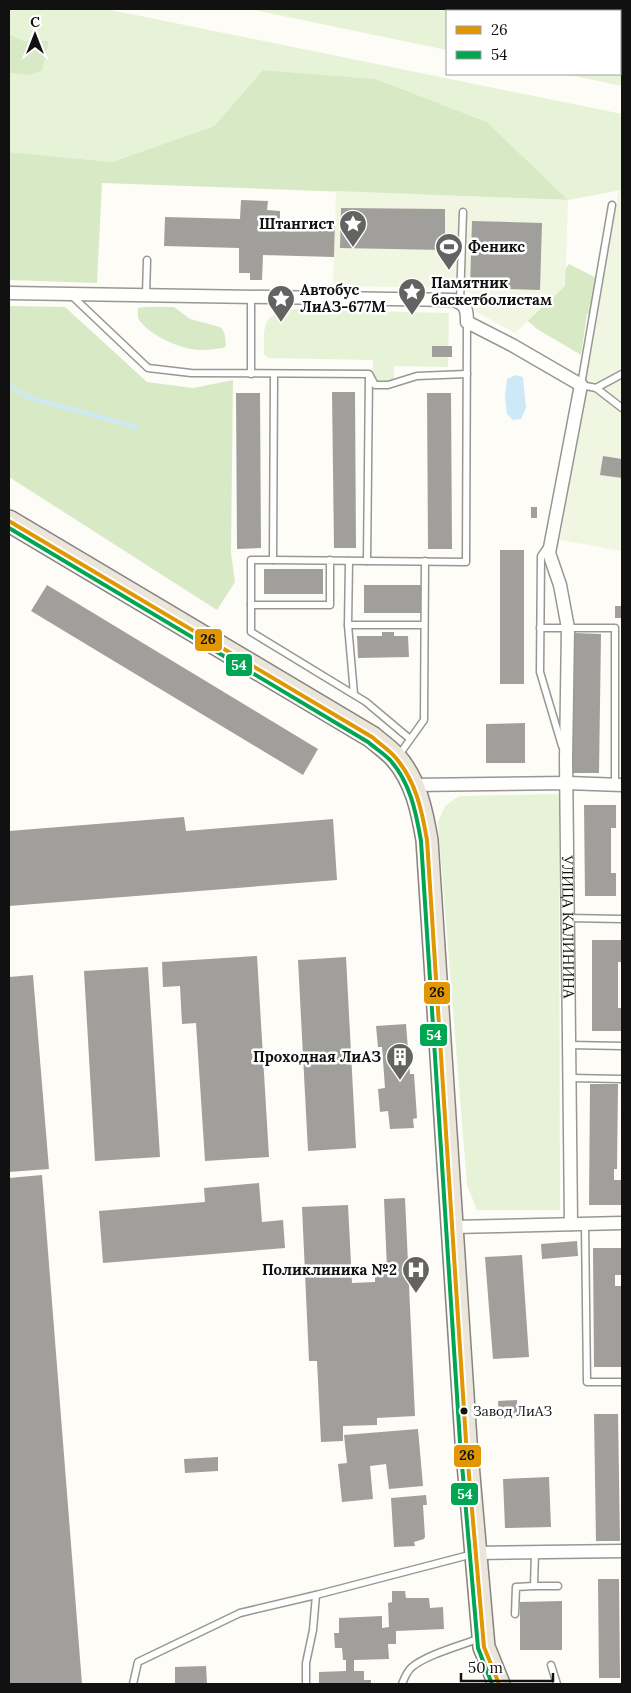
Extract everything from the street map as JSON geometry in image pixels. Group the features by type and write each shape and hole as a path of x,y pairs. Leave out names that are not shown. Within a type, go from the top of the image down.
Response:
{"highway":[{"path":"9,521 372,737 396,758 413,785 422,812 428,840 465,1431 484,1647 499,1684"}],"street":[{"path":"9,293 443,299 464,304 467,310 467,322 512,345 581,385"},
{"name":"УЛИЦА КАЛИНИНА","path":"571,1224 566,759 568,628 560,585 549,553 581,385"},
{"path":"413,785 618,785"},
{"path":"453,1227 622,1223"},
{"path":"476,1553 622,1552"}],"lane":[{"path":"612,205 581,385 596,388 622,408"},
{"path":"460,302 463,212"},
{"path":"146,260 146,295"},
{"path":"70,294 148,368 191,373 369,374"},
{"path":"252,296 252,374"},
{"path":"410,738 354,694 251,632 251,560 466,562 467,322"},
{"path":"273,560 274,374"},
{"path":"369,374 375,385 388,385 418,376 467,374"},
{"path":"367,561 369,374"},
{"path":"596,388 622,374"},
{"path":"551,542 541,556 540,672 566,759"},
{"path":"251,605 330,605 330,560"},
{"path":"349,560 348,626 354,694"},
{"path":"396,758 424,720 425,561"},
{"path":"348,626 424,625"},
{"path":"540,628 615,628 618,785"},
{"path":"615,646 622,640"},
{"path":"568,918 622,919"},
{"path":"569,1046 622,1046"},
{"path":"570,1078 622,1079"},
{"path":"585,1224 587,1382 622,1382"},
{"path":"534,1586 535,1552"},
{"path":"133,1684 138,1662 240,1613 476,1553"},
{"path":"515,1614 516,1587 558,1586"},
{"path":"306,1684 306,1663 313,1630 316,1595"},
{"path":"402,1684 410,1668 441,1652 483,1636"},
{"path":"551,1665 557,1684"}],"green space":[{"path":"9,9 106,9 622,114 622,190 568,200 487,122 376,79 263,70 214,126 112,162 9,152 9,73 30,75 49,41 24,41 9,34"},
{"path":"249,9 570,10 446,10 446,50"},
{"path":"567,9 622,9 622,29 621,10"},
{"path":"621,28 622,29 622,86 570,75 621,75"},
{"path":"9,34 24,41 49,41 42,70 30,75 9,73"},
{"path":"263,70 376,79 487,122 568,200 102,183 97,283 9,280 9,152 112,162 214,126"},
{"path":"619,189 622,190 622,551 560,540 590,350"},
{"name":"Феникс","path":"336,191 568,200 565,286 515,333 473,310 474,295 460,288 333,286"},
{"path":"569,264 612,286 612,309 587,314 581,355 537,329 519,313 548,294"},
{"path":"9,306 65,307 147,382 193,388 233,380 231,553 235,582 217,610 9,477"},
{"path":"174,307 190,319 220,327 224,333 226,346 223,348 199,350 183,347 165,340 149,330 138,318 138,308"},
{"path":"291,309 449,313 448,367 394,366 394,381 373,381 373,360 268,358 264,354 266,323 274,314"},
{"path":"559,794 560,1210 477,1210 467,1185 438,822 445,806 459,796"}],"water":[{"path":"516,375 523,377 526,408 521,419 513,420 507,414 505,397 507,379"}],"building":[{"path":"241,200 268,201 267,210 280,211 280,219 335,220 334,257 263,255 262,280 250,280 250,273 239,273 239,248 164,246 165,217 240,219"},
{"path":"341,208 445,209 445,250 340,248"},
{"path":"472,221 542,223 540,290 470,288"},
{"path":"432,346 452,346 452,357 432,357"},
{"path":"332,392 355,392 356,548 334,548"},
{"path":"236,393 260,393 261,548 237,549"},
{"path":"427,393 451,393 452,549 428,549"},
{"path":"603,456 622,459 622,478 600,475"},
{"path":"531,507 537,507 537,518 531,518"},
{"path":"500,550 524,550 524,684 500,684"},
{"path":"264,569 323,569 323,594 264,594"},
{"path":"47,585 318,749 303,775 31,611"},
{"path":"364,585 423,585 423,613 364,613"},
{"path":"615,606 622,606 622,618 615,618"},
{"path":"382,632 394,632 394,636 408,636 409,657 358,658 357,636 382,636"},
{"path":"575,633 601,634 599,773 572,773"},
{"path":"525,723 525,763 486,763 486,724"},
{"path":"584,805 616,805 616,828 611,828 611,873 616,873 616,896 585,896"},
{"path":"184,817 186,831 333,819 337,880 9,906 9,831"},
{"path":"592,940 622,940 622,962 618,962 618,1008 622,1008 622,1031 592,1031"},
{"path":"257,956 269,1157 205,1161 196,1023 182,1024 180,986 163,987 162,962"},
{"path":"346,957 356,1148 308,1151 298,960"},
{"path":"148,967 160,1157 95,1161 84,971"},
{"path":"33,975 49,1169 9,1172 9,977"},
{"name":"Проходная ЛиАЗ","path":"406,1024 410,1074 414,1074 417,1118 413,1119 414,1128 390,1129 388,1111 380,1112 378,1089 385,1088 382,1047 378,1047 376,1026"},
{"path":"590,1084 618,1084 617,1169 614,1169 614,1180 622,1180 622,1205 589,1205"},
{"path":"42,1175 82,1684 9,1684 9,1178"},
{"path":"259,1183 262,1222 283,1220 285,1248 103,1263 99,1211 205,1202 204,1188"},
{"path":"405,1198 415,1416 377,1418 377,1425 343,1426 343,1441 321,1442 317,1361 309,1361 302,1207 348,1205 352,1283 375,1282 375,1270 387,1269 384,1199"},
{"path":"577,1241 578,1256 542,1259 541,1244"},
{"path":"593,1248 622,1248 622,1275 615,1275 615,1286 622,1286 622,1367 594,1367"},
{"path":"522,1255 529,1357 493,1359 485,1257"},
{"path":"517,1400 517,1418 499,1419 498,1401"},
{"path":"594,1414 618,1414 620,1541 596,1541"},
{"path":"418,1429 423,1486 389,1489 386,1464 370,1466 373,1499 342,1502 338,1464 347,1463 344,1435"},
{"path":"218,1457 218,1471 185,1473 184,1459"},
{"path":"549,1477 551,1527 505,1528 503,1479"},
{"path":"426,1495 427,1505 423,1505 424,1539 414,1542 415,1546 394,1547 391,1498"},
{"path":"598,1579 619,1579 620,1678 599,1678"},
{"path":"392,1591 405,1591 406,1598 429,1598 430,1608 443,1607 444,1629 396,1631 396,1644 388,1644 389,1659 354,1660 354,1671 364,1671 364,1680 371,1680 371,1684 319,1684 319,1672 346,1671 346,1660 343,1660 342,1648 335,1648 334,1633 339,1633 339,1618 382,1616 382,1628 389,1627 388,1603 392,1602"},
{"path":"562,1601 562,1650 520,1650 520,1602"},
{"path":"206,1666 207,1684 175,1684 175,1667"}],"waterway":[{"path":"9,386 31,398 136,427"}],"transit line":[{"name":"26","path":"9,521 372,737 395,757 413,786 420,807 427,840 466,1441 484,1647 499,1684"},
{"name":"54","path":"9,528 368,742 390,760 403,778 414,808 421,841 460,1442 478,1648 492,1684"}],"place":[{"name":"Штангист","path":"353,248"},
{"name":"Феникс","path":"449,271"},
{"name":"Памятник баскетболистам","path":"412,316"},
{"name":"Автобус ЛиАЗ-677М","path":"281,323"},
{"name":"Проходная ЛиАЗ","path":"400,1081"},
{"name":"Поликлиника №2","path":"416,1294"},
{"name":"Завод ЛиАЗ","path":"464,1411"}]}
